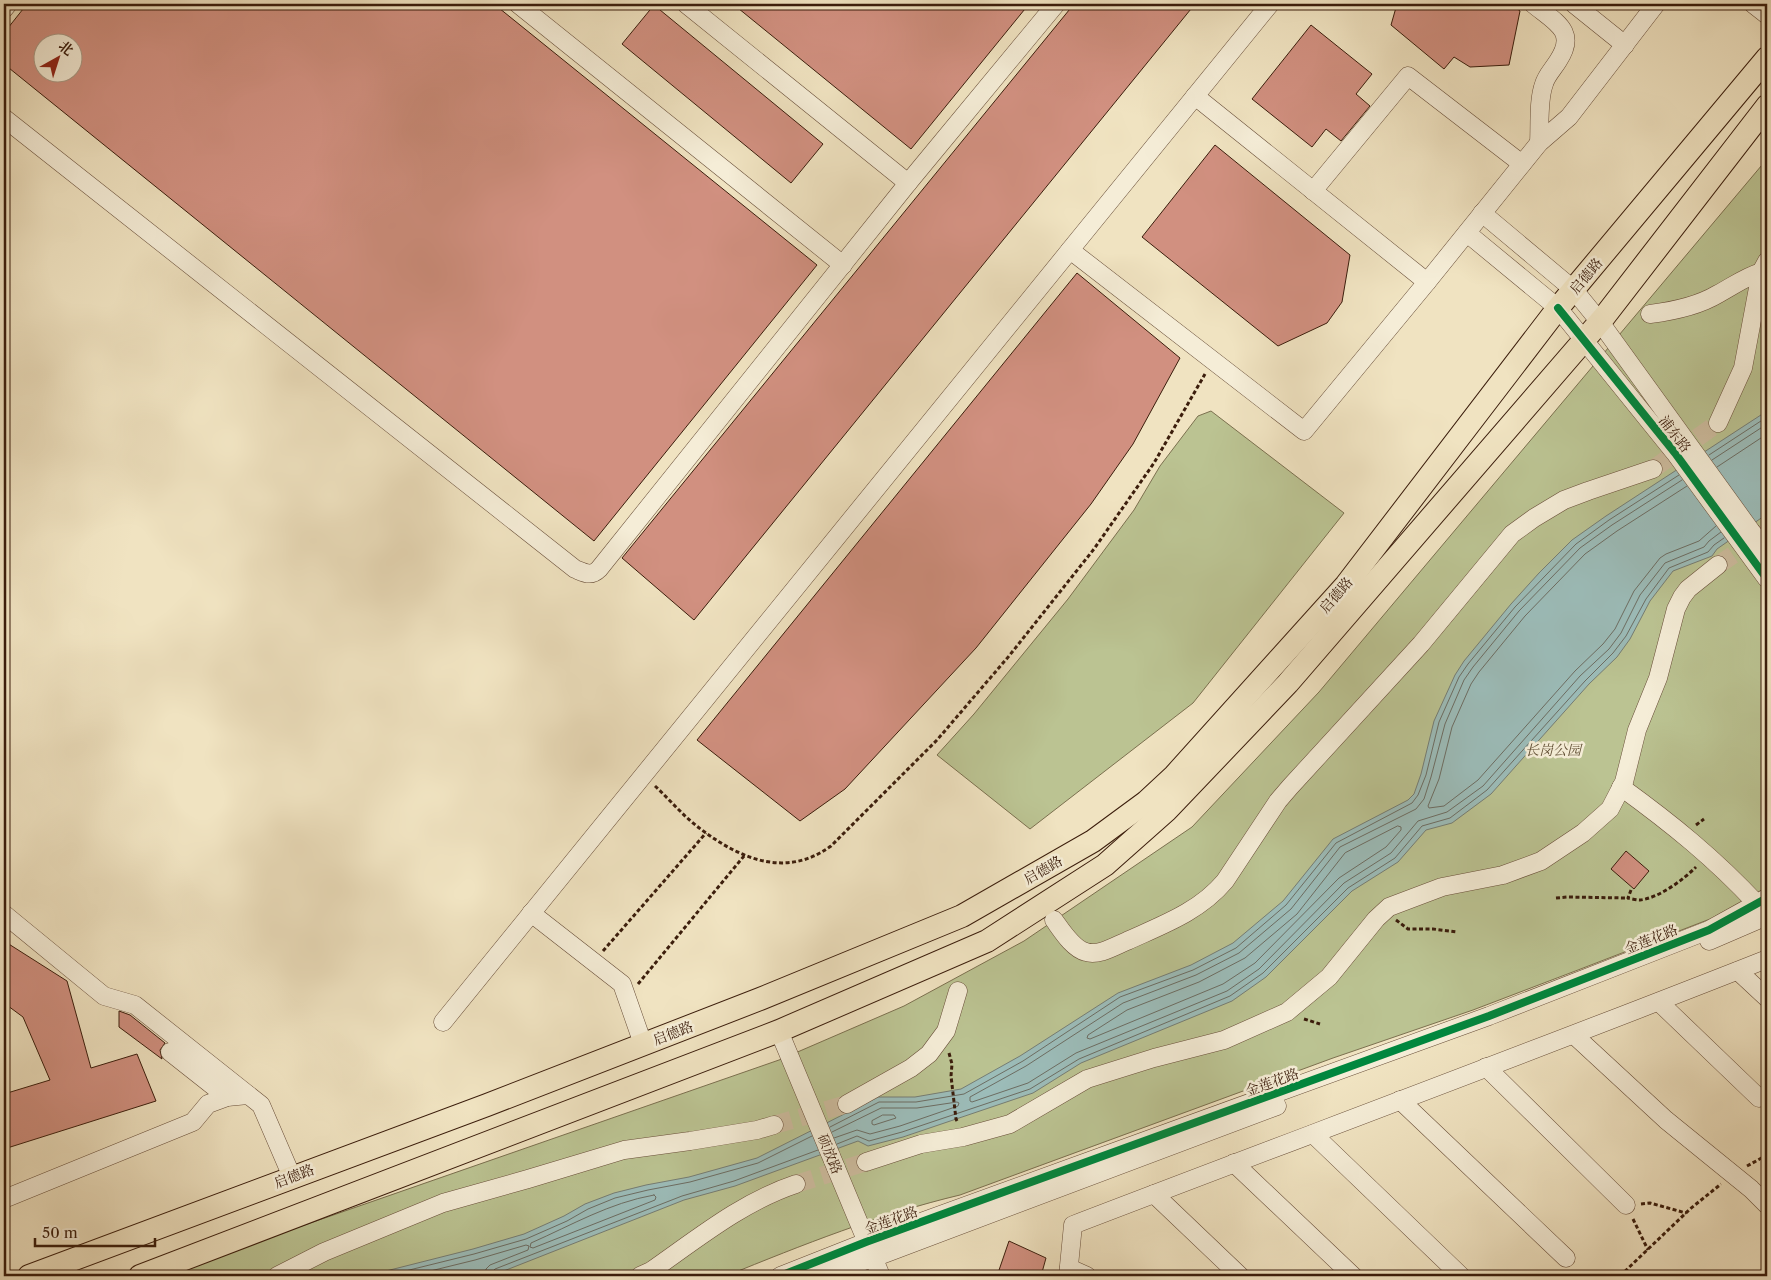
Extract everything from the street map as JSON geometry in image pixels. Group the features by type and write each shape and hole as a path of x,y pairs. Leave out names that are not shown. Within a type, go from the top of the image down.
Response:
{"main road":[{"name":"启德路","path":"29,1276 760,999 962,916 1093,841 1146,802 1174,776 1346,585 1558,308 1767,58"},
{"name":"启德路","path":"140,1276 780,1031 986,941 1112,859 1167,810 1288,682 1600,322 1767,106"}],"street":[{"path":"4,9 8,4"},
{"path":"518,4 843,265"},
{"path":"686,4 908,183"},
{"path":"4,118 575,569 594,574 908,183 1056,4"},
{"path":"443,1022 1270,4"},
{"path":"1533,4 1562,29 1567,42 1565,51 1545,81 1542,90 1538,143"},
{"path":"1574,4 1625,45"},
{"path":"1070,250 1304,431 1538,143 1569,117 1656,4"},
{"path":"1753,4 1767,15"},
{"path":"1313,191 1408,76 1522,164"},
{"path":"1195,96 1426,282"},
{"name":"浦东路","path":"1482,213 1574,290 1600,322 1767,551"},
{"name":"浦东路","path":"1466,233 1558,308 1675,453 1767,579"},
{"path":"1650,314 1673,311 1716,295 1764,267"},
{"path":"1718,423 1743,368 1764,267"},
{"path":"1054,920 1076,947 1089,953 1103,951 1168,924 1205,900 1225,881 1278,801 1421,644 1512,534 1564,500 1653,469"},
{"path":"866,1162 921,1144 962,1137 1010,1124 1087,1079 1154,1058 1224,1040 1287,1012 1329,977 1386,909 1403,900 1442,887 1503,875 1541,861 1583,834 1610,809 1621,787 1637,730 1658,678 1676,609 1688,589 1718,565"},
{"path":"1621,787 1670,822 1764,906"},
{"name":"金莲花路","path":"780,1276 866,1242 1490,1016 1710,930 1764,906"},
{"name":"金莲花路","path":"818,1276 873,1258 1550,1004 1754,923 1764,906"},
{"path":"531,913 622,984 643,1044"},
{"path":"4,914 104,996 135,1005 261,1105 292,1177"},
{"path":"1087,1276 1069,1272 1073,1225 1574,1035 1767,959"},
{"path":"1738,971 1767,998"},
{"path":"847,1104 920,1062 929,1054 946,1030 958,991"},
{"path":"1659,1002 1759,1098"},
{"name":"硕放路","path":"780,1031 881,1276"},
{"path":"1574,1035 1666,1120 1733,1174 1767,1205"},
{"path":"170,1052 227,1096"},
{"path":"1486,1067 1626,1204"},
{"path":"4,1199 193,1122 208,1104 227,1096 248,1095"},
{"path":"1400,1100 1566,1258"},
{"path":"277,1276 324,1252 443,1202 624,1150 757,1130 774,1125"},
{"path":"1313,1134 1461,1276"},
{"path":"1234,1163 1353,1276"},
{"path":"640,1276 651,1271 750,1204 778,1190 796,1184"},
{"path":"1154,1194 1240,1276"}],"path":[{"path":"644,775 706,833 744,856 777,863 800,862 817,856 849,830 937,740 1009,656 1094,550 1154,463 1213,360"},
{"path":"594,962 706,833"},
{"path":"627,997 744,856"},
{"path":"1556,898 1567,896 1640,900 1669,888 1686,877 1709,856"},
{"path":"1628,898 1631,890"},
{"path":"1386,909 1398,922 1408,929 1458,932"},
{"path":"937,1044 948,1051 952,1064 951,1076 956,1119 962,1137"},
{"path":"1620,1276 1686,1213 1733,1174 1767,1155"},
{"path":"1648,1250 1626,1204 1650,1203 1686,1213"}],"green space":[{"name":"长岗公园","path":"1767,159 1767,887 1710,919 1473,1010 1333,1058 960,1195 900,1211 842,1231 726,1276 158,1276 779,1060 904,1006 1024,941 1192,827 1319,692"},
{"path":"1211,411 1344,513 1193,703 1030,829 937,755 974,714 1068,599 1134,510 1160,466 1198,416"}],"water":[{"path":"1767,411 1767,514 1717,549 1712,556 1673,571 1650,601 1630,639 1617,657 1589,684 1491,794 1452,823 1426,830 1398,862 1352,891 1266,977 1232,1001 1081,1063 1033,1093 903,1137 868,1146 858,1141 735,1186 684,1200 491,1276 373,1276 524,1234 564,1216 585,1204 614,1193 689,1177 757,1158 878,1097 915,1097 961,1089 1020,1056 1118,993 1191,965 1233,943 1283,901 1333,839 1408,800 1414,794 1434,721 1455,675 1464,661 1511,604 1572,540"}],"building":[{"path":"27,4 494,4 817,265 594,541 4,64 4,33"},
{"path":"733,4 1029,4 911,149"},
{"path":"1074,4 1195,4 694,620 622,558"},
{"path":"1397,4 1511,4 1520,11 1509,65 1470,67 1454,57 1444,69 1391,25"},
{"path":"654,5 823,144 791,183 622,44"},
{"path":"1311,25 1372,74 1356,94 1370,106 1341,141 1326,129 1312,147 1252,99"},
{"path":"1215,145 1350,255 1342,302 1327,323 1278,346 1142,237"},
{"path":"1077,273 1180,358 1133,444 1091,504 976,648 845,789 800,821 697,740"},
{"path":"1626,851 1649,871 1634,889 1611,869"},
{"path":"4,941 67,981 91,1068 137,1054 156,1101 4,1149 4,1094 50,1080 23,1017 4,1003"},
{"path":"119,1011 130,1015 165,1043 160,1050 162,1059 119,1027"},
{"path":"1009,1241 1046,1258 1041,1276 997,1276"}],"tunnel":[{"path":"1653,469 1718,423"},
{"path":"1718,565 1767,532"},
{"path":"774,1125 847,1104"},
{"path":"796,1184 866,1162"}],"cycle path":[{"path":"1558,308 1675,453 1767,579"},
{"path":"780,1276 866,1242 1489,1016 1709,930 1767,898"}]}
